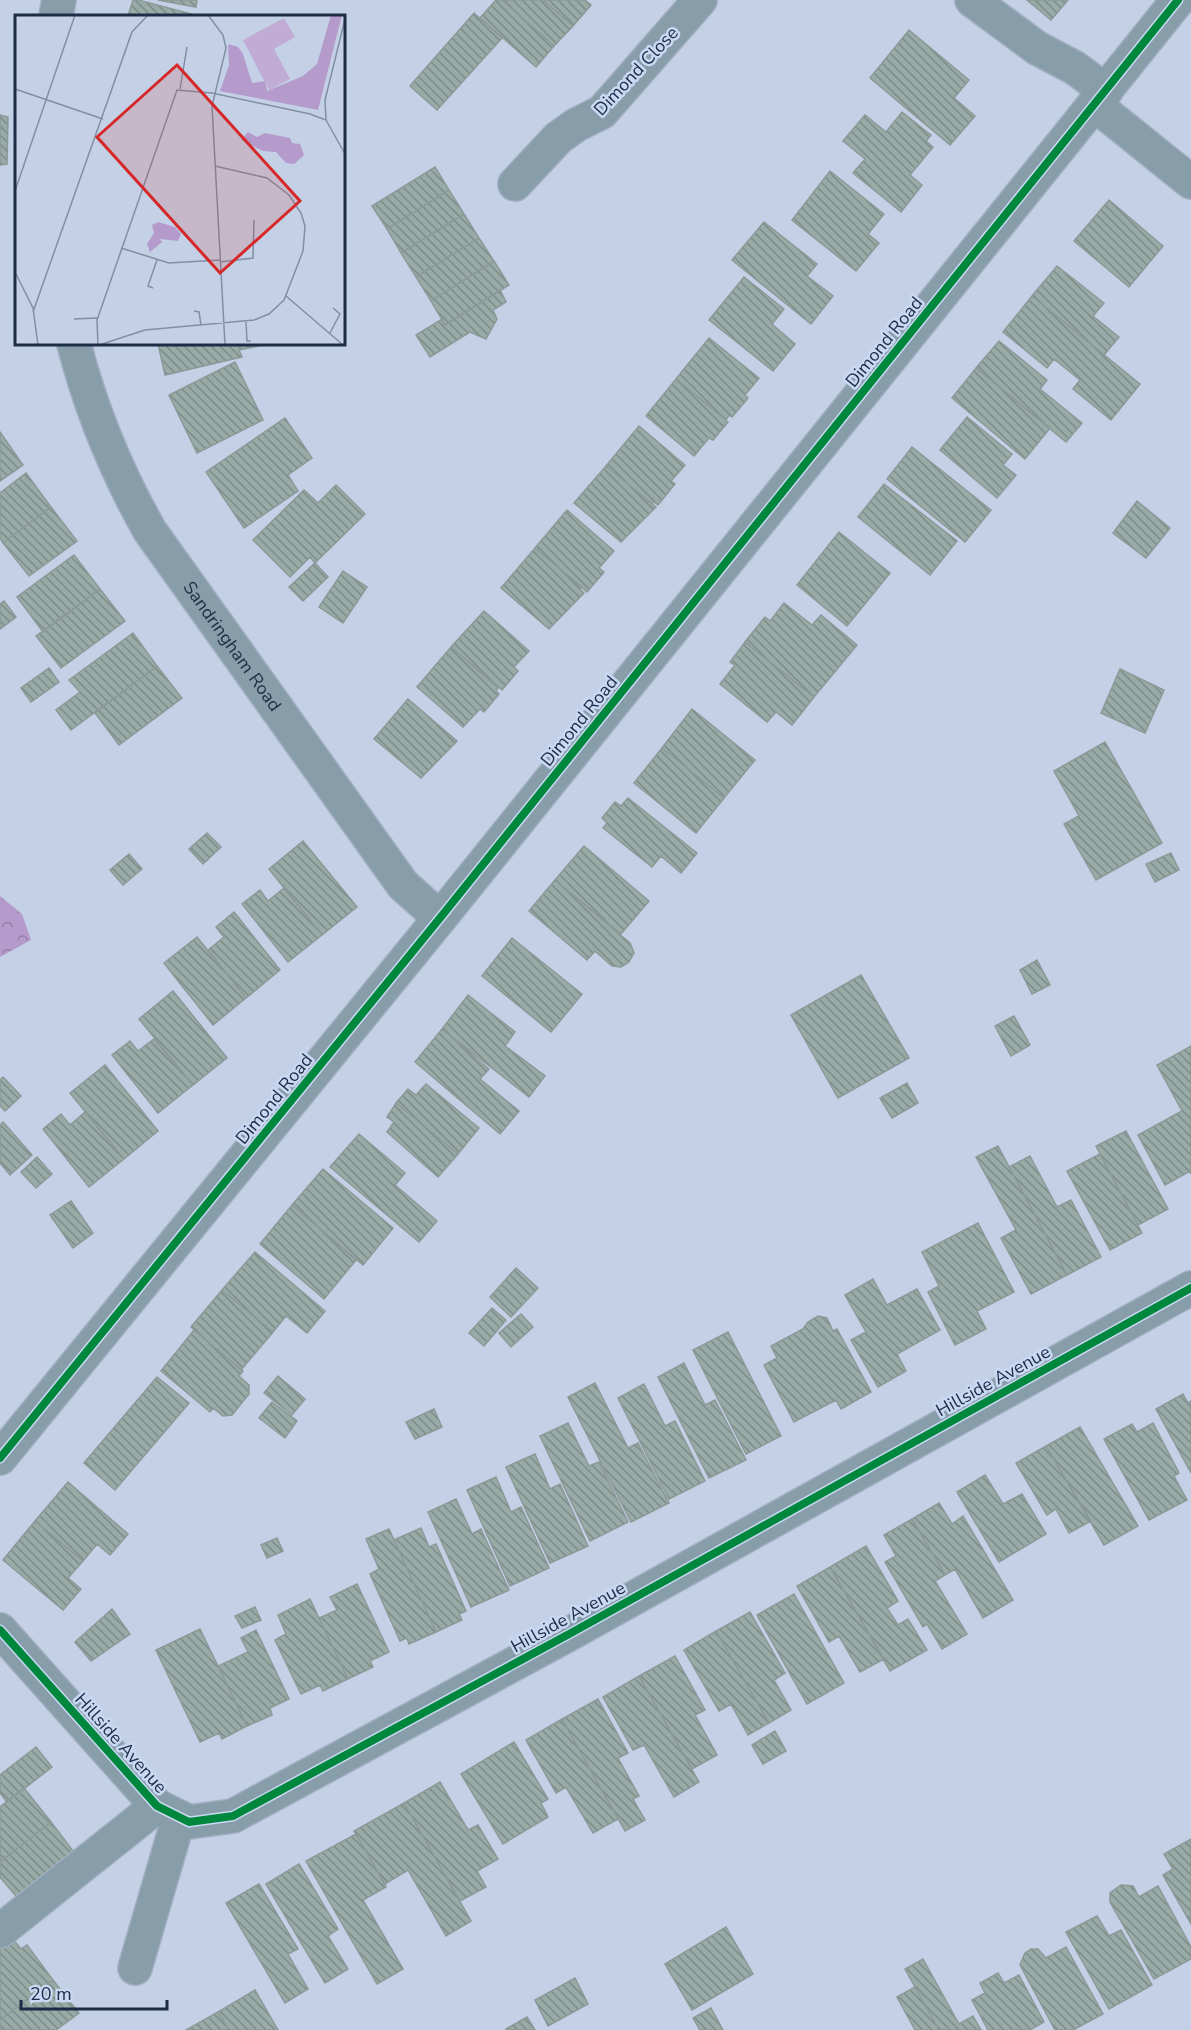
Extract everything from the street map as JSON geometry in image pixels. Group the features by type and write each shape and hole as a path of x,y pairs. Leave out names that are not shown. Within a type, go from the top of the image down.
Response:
{"street":[{"path":"56,15 59,0"},
{"name":"Dimond Close","path":"515,184 558,138 576,125 602,112 700,0"},
{"path":"972,0 1037,48 1076,68 1100,98 1191,182"},
{"name":"Dimond Road","path":"0,1458 440,918 1178,0"},
{"name":"Sandringham Road","path":"74,345 100,430 122,481 150,531 393,872 403,885 440,918"},
{"name":"Hillside Avenue","path":"0,1630 168,1811 189,1822 233,1816 571,1634 1191,1288"},
{"path":"0,1930 168,1811"},
{"path":"135,1968 168,1811"}],"green space":[{"path":"0,896 22,914 31,940 0,957"}],"building":[{"path":"133,0 138,0 195,15 128,15"},
{"path":"158,0 197,0 196,7"},
{"path":"496,0 502,0 554,46 536,67 480,18"},
{"path":"502,0 543,0 573,26 554,46"},
{"path":"543,0 585,0 591,5 573,26"},
{"path":"1027,0 1068,0 1051,20"},
{"path":"474,13 502,38 437,110 410,86"},
{"path":"909,30 969,80 954,98 975,116 950,145 870,78"},
{"path":"902,112 931,135 926,141 933,147 910,175 922,185 901,212 853,173 865,159 843,141 865,115 886,132"},
{"path":"0,115 8,117 7,164 0,165"},
{"path":"435,167 449,190 387,229 372,206"},
{"path":"830,171 884,214 868,234 879,243 856,271 792,220"},
{"path":"449,190 464,214 401,253 387,229"},
{"path":"1109,200 1163,246 1129,287 1074,241"},
{"path":"464,214 479,238 416,277 401,253"},
{"path":"764,222 817,264 807,276 833,296 811,324 732,260"},
{"path":"479,238 494,261 431,301 416,277"},
{"path":"494,261 509,285 445,325 431,301"},
{"path":"1057,266 1104,303 1093,316 1119,337 1104,355 1032,296"},
{"path":"744,277 784,309 772,324 795,344 773,371 709,320"},
{"path":"500,290 506,302 493,310 497,319 486,339 470,332 430,357 416,335 442,319 445,325"},
{"path":"1032,296 1140,384 1111,420 1073,389 1080,380 1054,359 1047,368 1003,332"},
{"path":"709,338 759,378 745,395 748,398 732,417 729,415 726,420 676,379"},
{"path":"999,341 1047,380 1040,389 1082,423 1066,442 976,368"},
{"path":"158,345 259,346 239,350 242,357 165,375"},
{"path":"235,362 263,420 197,453 169,395"},
{"path":"976,368 1050,428 1025,459 952,398"},
{"path":"676,379 728,422 713,440 709,438 694,456 646,416"},
{"path":"967,417 1012,454 1003,465 1016,475 997,498 940,450"},
{"path":"285,418 312,458 288,475 298,491 244,528 206,472"},
{"path":"639,426 685,465 671,481 675,484 658,505 654,502 652,504 606,466"},
{"path":"0,432 23,465 0,481"},
{"path":"912,447 991,510 965,542 887,479"},
{"path":"606,466 656,507 621,542 574,503"},
{"path":"26,473 51,507 3,543 0,538 0,493"},
{"path":"884,484 957,541 930,575 858,517"},
{"path":"336,485 365,514 315,563 310,557 290,577 253,540 304,490 318,503"},
{"path":"1137,501 1170,528 1146,558 1113,533"},
{"path":"51,507 77,541 29,576 3,543"},
{"path":"567,510 614,551 599,568 604,572 587,592 535,548"},
{"path":"839,532 890,573 847,626 797,585"},
{"path":"535,548 582,587 580,589 584,593 549,629 501,588"},
{"path":"74,555 100,589 43,632 17,597"},
{"path":"315,563 328,577 303,601 289,587"},
{"path":"343,571 367,587 343,623 319,607"},
{"path":"100,589 125,621 61,668 36,636"},
{"path":"4,601 16,617 0,629 0,604"},
{"path":"784,603 812,625 821,615 857,645 814,697 745,642 765,617 770,621"},
{"path":"484,611 529,651 514,667 518,671 502,690 451,647"},
{"path":"133,633 157,666 71,730 56,710 80,692 69,680"},
{"path":"745,642 814,697 792,725 776,712 767,722 720,684 735,665 730,662"},
{"path":"451,647 498,688 496,691 499,694 484,712 480,709 463,727 417,687"},
{"path":"157,666 182,698 119,745 95,713"},
{"path":"49,668 59,682 31,702 21,688"},
{"path":"1120,669 1164,690 1145,733 1101,713"},
{"path":"408,699 457,741 421,778 374,739"},
{"path":"692,709 755,760 724,798 662,748"},
{"path":"1105,742 1162,843 1096,880 1064,824 1079,816 1054,771"},
{"path":"662,748 724,798 696,833 634,783"},
{"path":"628,798 697,853 681,873 661,856 652,867 603,828 607,823 602,818 615,802 621,806"},
{"path":"207,833 221,847 203,864 189,849"},
{"path":"303,841 357,907 322,935 269,869"},
{"path":"584,846 649,901 621,934 555,880"},
{"path":"1171,853 1179,870 1155,882 1146,864"},
{"path":"129,854 142,869 123,885 110,870"},
{"path":"555,880 630,943 634,953 629,962 621,967 612,966 595,951 587,960 529,911"},
{"path":"284,888 322,935 288,962 242,904 260,890 268,901"},
{"path":"234,912 280,970 246,998 208,950 224,937 216,927"},
{"path":"197,937 246,998 213,1025 164,963"},
{"path":"512,938 582,994 551,1032 482,976"},
{"path":"1037,960 1050,985 1032,994 1020,970"},
{"path":"861,975 909,1058 838,1098 791,1015"},
{"path":"173,991 227,1058 193,1085 139,1019"},
{"path":"468,995 515,1032 505,1046 545,1076 529,1097 442,1029"},
{"path":"1014,1016 1030,1045 1011,1056 995,1026"},
{"path":"442,1029 489,1069 480,1079 519,1111 500,1134 415,1062"},
{"path":"154,1039 193,1085 158,1113 112,1055 130,1041 138,1051"},
{"path":"1191,1046 1191,1174 1190,1171 1165,1185 1138,1135 1182,1111 1157,1065"},
{"path":"105,1065 158,1131 124,1159 70,1093"},
{"path":"3,1077 21,1096 5,1111 0,1106 0,1080"},
{"path":"907,1083 918,1103 892,1118 880,1098"},
{"path":"426,1084 479,1128 458,1154 396,1103 408,1089 416,1095"},
{"path":"396,1103 458,1154 438,1177 387,1132 394,1122 387,1117"},
{"path":"85,1112 124,1159 89,1187 43,1129 61,1114 70,1125"},
{"path":"3,1122 32,1155 10,1175 0,1163 0,1125"},
{"path":"1126,1131 1168,1209 1138,1225 1096,1146"},
{"path":"359,1134 405,1173 395,1185 437,1221 419,1242 330,1167"},
{"path":"998,1146 1067,1275 1031,1294 1001,1238 1016,1230 976,1157"},
{"path":"1100,1154 1142,1233 1110,1250 1067,1171"},
{"path":"1030,1156 1057,1207 1071,1200 1101,1257 1067,1275 1009,1167"},
{"path":"37,1157 52,1174 36,1188 21,1172"},
{"path":"323,1169 393,1228 363,1265 292,1205"},
{"path":"71,1201 93,1233 73,1248 50,1215"},
{"path":"292,1205 356,1260 324,1299 260,1244"},
{"path":"978,1223 1014,1292 977,1311 986,1329 955,1345 928,1292 939,1286 922,1252"},
{"path":"255,1252 325,1311 307,1333 286,1316 273,1332 222,1290"},
{"path":"516,1268 538,1288 511,1317 490,1297"},
{"path":"873,1279 887,1305 917,1289 940,1330 897,1354 906,1371 878,1387 851,1340 866,1332 845,1295"},
{"path":"222,1290 273,1332 241,1370 191,1327"},
{"path":"492,1308 506,1320 484,1346 469,1333"},
{"path":"521,1314 533,1327 511,1347 499,1333"},
{"path":"818,1316 827,1318 833,1331 837,1329 871,1392 841,1409 836,1400 794,1422 764,1365 777,1358 771,1346 803,1329 808,1322"},
{"path":"194,1330 243,1371 239,1376 249,1385 249,1394 232,1415 223,1416 213,1408 210,1412 161,1371"},
{"path":"728,1332 781,1436 746,1454 693,1350"},
{"path":"684,1363 705,1405 715,1400 746,1460 709,1478 658,1377"},
{"path":"278,1376 305,1399 292,1415 264,1393"},
{"path":"157,1377 189,1403 115,1490 84,1463"},
{"path":"595,1383 628,1448 638,1443 669,1503 631,1522 568,1397"},
{"path":"644,1384 665,1426 675,1421 705,1481 669,1499 618,1398"},
{"path":"1183,1394 1188,1403 1191,1401 1191,1473 1156,1409"},
{"path":"272,1402 297,1421 285,1438 259,1418"},
{"path":"434,1409 442,1427 415,1439 406,1422"},
{"path":"568,1423 589,1466 599,1462 628,1522 590,1541 540,1436"},
{"path":"1153,1423 1179,1473 1174,1476 1187,1500 1149,1520 1104,1439 1132,1424 1137,1432"},
{"path":"1080,1427 1138,1526 1104,1545 1046,1446"},
{"path":"1046,1446 1091,1521 1069,1533 1056,1509 1047,1515 1016,1463"},
{"path":"535,1454 550,1489 560,1484 588,1546 550,1563 506,1467"},
{"path":"985,1475 1003,1504 1022,1494 1046,1534 999,1562 957,1492"},
{"path":"496,1477 511,1512 521,1507 549,1568 510,1586 467,1490"},
{"path":"68,1482 128,1534 110,1555 97,1544 83,1561 35,1521"},
{"path":"456,1499 472,1534 481,1529 509,1590 471,1607 428,1512"},
{"path":"939,1503 952,1524 963,1516 1013,1600 983,1618 955,1569 945,1575 912,1519"},
{"path":"912,1519 945,1575 935,1581 967,1634 942,1649 927,1624 923,1627 885,1562 896,1556 884,1535"},
{"path":"35,1521 83,1561 68,1578 81,1589 63,1610 3,1560"},
{"path":"421,1528 429,1547 436,1544 466,1611 459,1614 462,1620 436,1632 394,1540"},
{"path":"389,1529 436,1632 409,1644 407,1638 400,1641 370,1574 379,1569 366,1539"},
{"path":"277,1538 283,1551 267,1558 261,1545"},
{"path":"866,1546 898,1601 887,1608 898,1625 908,1619 927,1650 890,1671 830,1567"},
{"path":"830,1567 884,1659 860,1672 839,1636 829,1642 797,1586"},
{"path":"357,1584 389,1652 370,1661 373,1667 348,1679 319,1618 337,1610 330,1597"},
{"path":"794,1594 844,1683 807,1704 757,1615"},
{"path":"310,1599 348,1679 323,1691 320,1685 301,1694 275,1640 286,1634 278,1615"},
{"path":"255,1607 261,1620 242,1628 235,1616"},
{"path":"112,1609 130,1634 91,1661 75,1642"},
{"path":"750,1612 785,1673 774,1680 791,1710 769,1723 716,1631"},
{"path":"200,1629 247,1726 222,1739 219,1733 200,1742 156,1650"},
{"path":"256,1630 289,1699 270,1708 272,1715 247,1726 218,1666 248,1652 241,1638"},
{"path":"716,1631 769,1723 748,1735 731,1704 719,1711 684,1650"},
{"path":"675,1656 705,1710 695,1715 717,1755 692,1769 639,1676"},
{"path":"639,1676 699,1782 674,1797 644,1745 633,1750 603,1697"},
{"path":"598,1699 628,1753 618,1758 639,1796 633,1799 645,1820 625,1831 562,1719"},
{"path":"562,1719 618,1819 593,1833 566,1787 556,1793 526,1740"},
{"path":"775,1731 786,1751 763,1764 752,1745"},
{"path":"514,1742 548,1799 541,1803 548,1817 503,1844 461,1774"},
{"path":"36,1747 52,1767 7,1802 0,1793 0,1775"},
{"path":"440,1782 468,1830 478,1825 498,1859 477,1871 486,1887 460,1901 404,1803"},
{"path":"24,1788 51,1822 0,1862 0,1807"},
{"path":"404,1803 471,1921 446,1936 408,1870 385,1884 354,1831"},
{"path":"51,1822 77,1856 20,1901 0,1877 0,1862"},
{"path":"356,1834 386,1887 363,1900 403,1969 377,1984 306,1861"},
{"path":"1191,1839 1191,1924 1163,1875 1173,1869 1164,1854"},
{"path":"299,1864 338,1929 328,1936 348,1969 325,1983 266,1884"},
{"path":"259,1884 298,1949 288,1954 308,1989 285,2003 226,1903"},
{"path":"1121,1885 1133,1886 1139,1897 1158,1886 1191,1947 1191,1959 1154,1979 1110,1902 1110,1893"},
{"path":"1097,1916 1109,1936 1121,1930 1152,1985 1109,2009 1066,1932"},
{"path":"726,1927 753,1974 692,2010 665,1964"},
{"path":"13,1939 21,1949 27,1945 53,1980 0,2020 0,1949"},
{"path":"1066,1947 1103,2014 1073,2030 1055,2030 1020,1965 1025,1953 1031,1949 1038,1949 1046,1958"},
{"path":"923,1959 959,2024 973,2016 981,2030 939,2030 905,1969"},
{"path":"998,1973 1004,1983 1019,1975 1044,2022 1030,2030 988,2030 972,2000 985,1993 980,1983"},
{"path":"575,1978 588,2004 548,2026 535,2000"},
{"path":"53,1980 79,2013 56,2030 0,2030 0,2020"},
{"path":"915,1987 939,2030 915,2030 897,1997"},
{"path":"255,1990 278,2030 229,2030 218,2012"},
{"path":"711,2008 723,2030 700,2030 693,2018"},
{"path":"218,2012 229,2030 186,2030"},
{"path":"527,2017 535,2030 506,2030 506,2029"}],"cycle path":[{"path":"0,1458 440,918 1178,0"},
{"path":"0,1630 157,1806 189,1822 233,1816 571,1633 1191,1288"}]}
